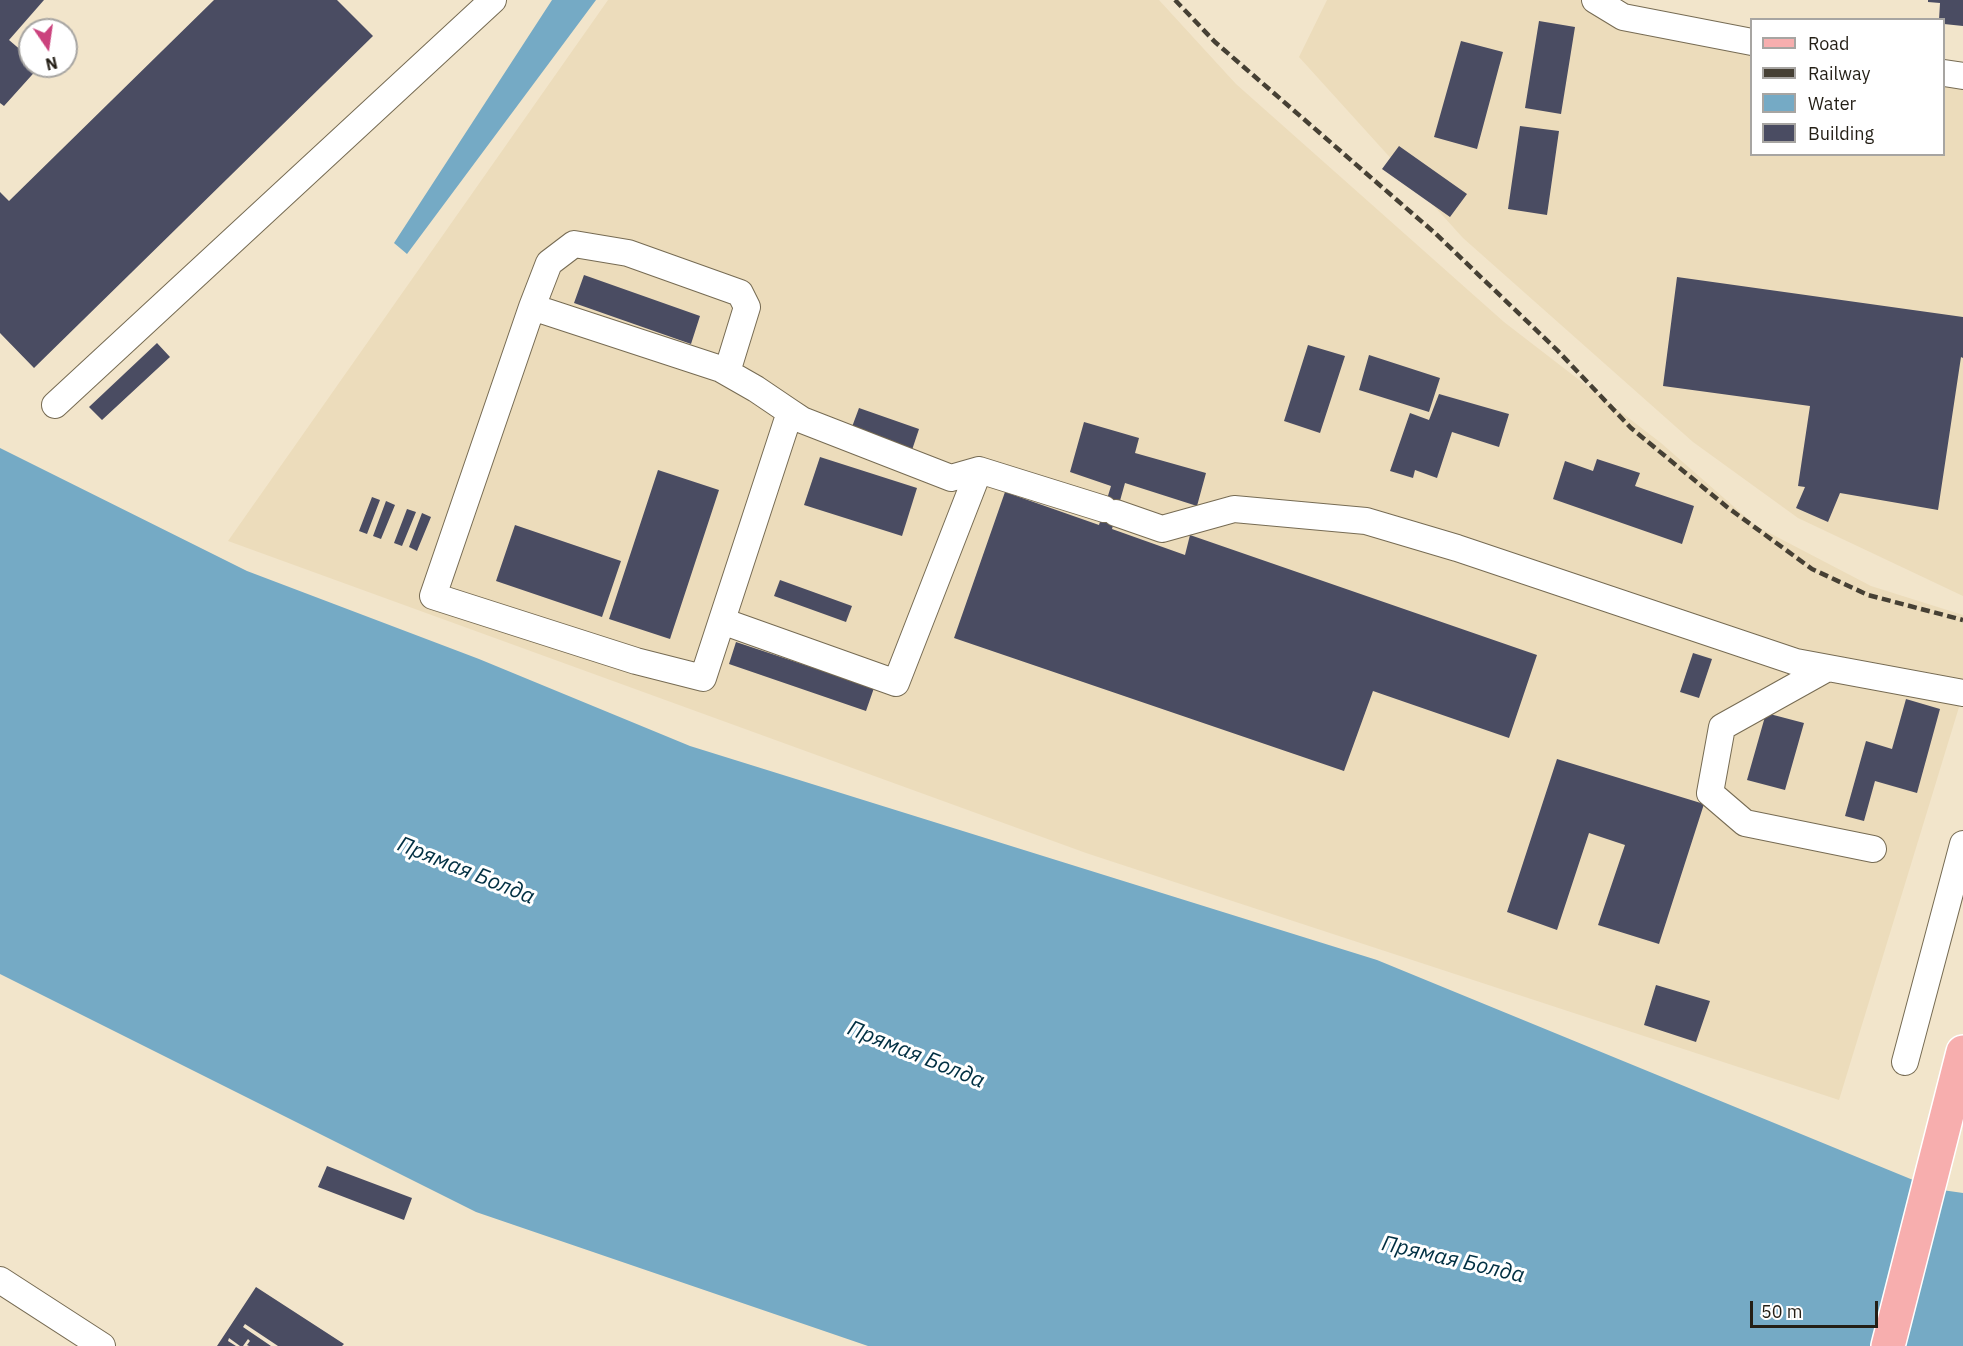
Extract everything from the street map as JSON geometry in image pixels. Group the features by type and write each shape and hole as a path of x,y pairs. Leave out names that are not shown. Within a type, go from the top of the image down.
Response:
{"main road":[{"path":"1888,1346 1963,1052"}],"street":[{"path":"55,405 493,0"},
{"path":"1595,0 1623,17 1750,42"},
{"path":"1945,73 1963,76"},
{"path":"727,372 747,307 740,293 628,253 574,244 549,263 433,596 636,661 703,678 790,412"},
{"path":"532,307 721,369 802,420 951,478 979,470 1110,511 1162,530 1234,509 1366,521 1468,552 1796,662 1963,693"},
{"path":"722,621 896,683 979,470"},
{"path":"1826,669 1722,727 1710,793 1745,823 1873,849"},
{"path":"1905,1062 1963,844"},
{"path":"0,1281 102,1346"}],"shaded area":[{"path":"608,0 1159,0 1236,84 1504,322 1661,443 1756,526 1871,586 1963,615 1963,694 1839,1100 1086,853 228,541"},
{"path":"1327,0 1589,0 1750,36 1750,156 1945,156 1945,67 1963,70 1963,596 1798,518 1693,442 1463,238 1299,57"}],"water":[{"path":"552,0 596,0 407,254 394,243"},
{"name":"Прямая Болда","path":"0,448 247,571 479,659 690,746 1377,960 1935,1189 1963,1193 1963,1346 868,1346 476,1212 0,974"}],"building":[{"path":"0,0 44,0 28,18 18,18 18,30 9,40 18,48 18,78 29,78 4,106 0,103"},
{"path":"214,0 337,0 373,36 34,368 0,333 0,192 9,201"},
{"path":"1928,0 1963,0 1963,26 1945,24 1945,18 1939,18 1940,3 1928,2"},
{"path":"1539,21 1575,27 1561,114 1525,108"},
{"path":"1461,41 1503,52 1477,149 1434,137"},
{"path":"1520,126 1559,131 1547,215 1508,209"},
{"path":"1399,146 1467,194 1450,217 1382,169"},
{"path":"584,275 700,316 691,344 574,303"},
{"path":"1677,277 1963,317 1963,358 1961,357 1938,510 1840,493 1828,522 1796,508 1805,487 1798,486 1810,406 1663,386"},
{"path":"157,343 170,357 102,420 89,407"},
{"path":"1308,345 1345,356 1320,433 1284,421"},
{"path":"1369,355 1440,378 1429,412 1359,390"},
{"path":"1439,394 1509,414 1499,447 1452,432 1437,478 1415,470 1413,478 1390,471 1410,413 1429,420"},
{"path":"859,408 919,429 910,456 849,435"},
{"path":"1084,422 1139,438 1135,453 1206,473 1197,506 1125,483 1112,529 1185,555 1190,535 1537,655 1509,738 1373,691 1344,771 954,638 1005,492 1099,525 1111,486 1070,472"},
{"path":"820,457 917,488 902,536 804,505"},
{"path":"1597,459 1640,473 1635,486 1694,506 1682,544 1553,499 1565,461 1593,471"},
{"path":"658,470 719,490 670,639 609,619"},
{"path":"372,497 380,500 367,534 359,531"},
{"path":"386,501 395,505 381,539 373,536"},
{"path":"407,509 416,512 402,546 394,543"},
{"path":"422,513 431,517 417,551 409,547"},
{"path":"515,525 621,561 602,617 496,581"},
{"path":"780,580 852,606 846,622 774,596"},
{"path":"736,642 874,688 866,711 729,664"},
{"path":"1693,653 1712,659 1699,698 1680,692"},
{"path":"1906,699 1940,709 1917,793 1875,781 1864,821 1845,816 1866,741 1892,749"},
{"path":"1766,713 1804,723 1785,790 1747,780"},
{"path":"1557,759 1704,804 1659,944 1598,925 1625,845 1589,833 1557,930 1507,912"},
{"path":"1656,985 1710,1001 1696,1042 1644,1025"},
{"path":"327,1166 412,1198 404,1220 318,1187"},
{"path":"256,1287 344,1344 342,1346 278,1346 245,1324 243,1327 271,1346 249,1346 247,1345 250,1341 248,1339 243,1346 240,1346 229,1338 228,1341 236,1346 217,1346"}],"railway":[{"path":"1175,0 1215,42 1436,234 1557,350 1631,428 1727,507 1812,569 1868,595 1963,620"}]}
